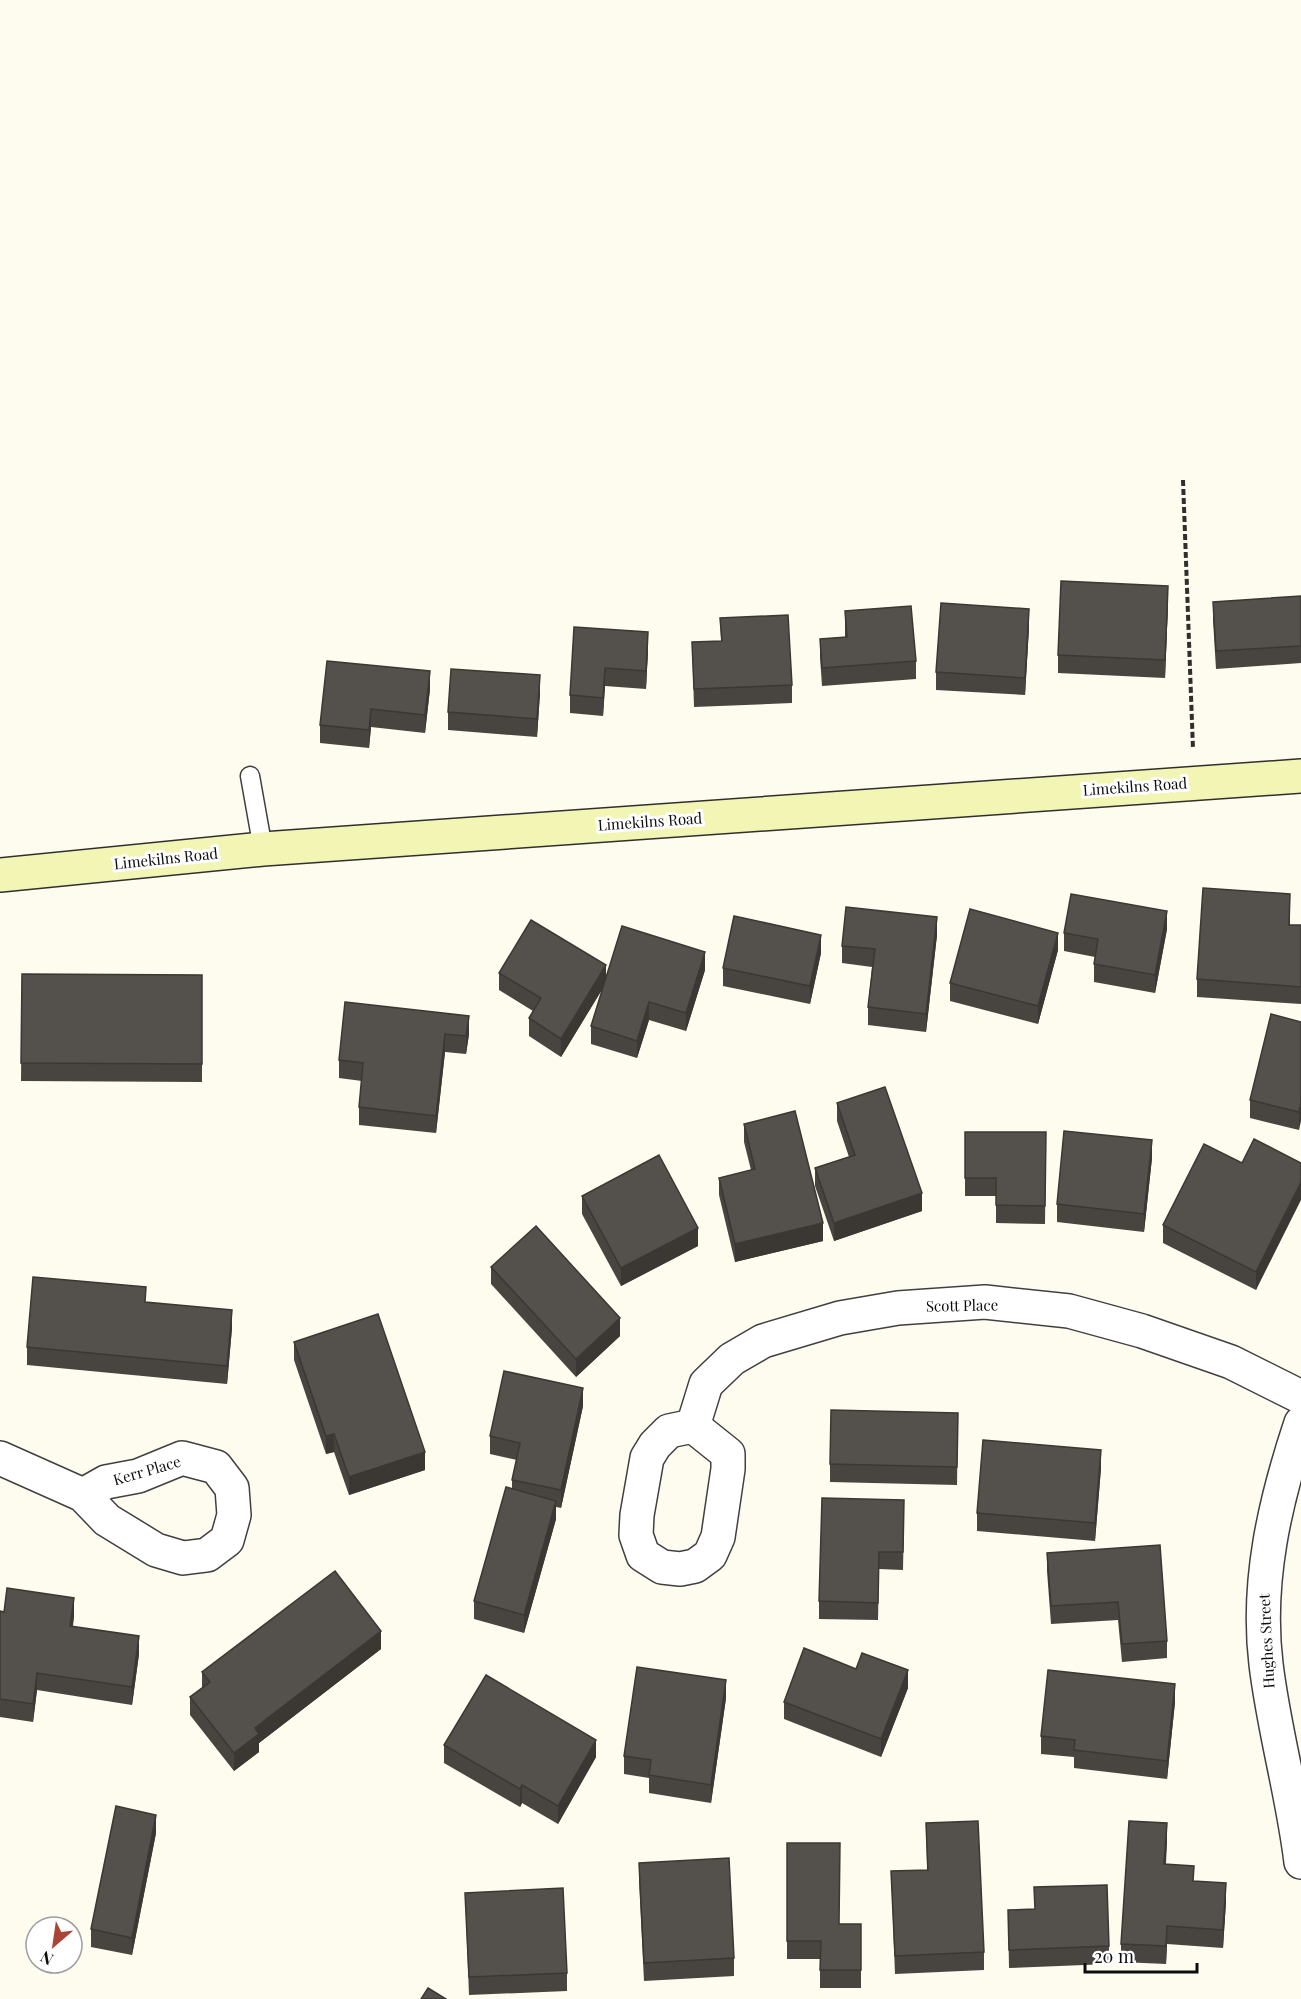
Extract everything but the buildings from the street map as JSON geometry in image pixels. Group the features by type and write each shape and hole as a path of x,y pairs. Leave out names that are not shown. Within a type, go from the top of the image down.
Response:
{"main road":[{"name":"Limekilns Road","path":"0,875 263,849 1301,776"}],"street":[{"name":"Scott Place","path":"693,1426 706,1384 732,1359 763,1341 840,1318 898,1308 985,1302 1069,1311 1142,1331 1231,1362 1301,1397"},
{"name":"Hughes Street","path":"1301,1423 1287,1465 1271,1531 1263,1601 1266,1663 1301,1862"},
{"path":"0,1458 83,1495"}],"lane":[{"path":"250,776 263,849"}],"path":[{"path":"1183,480 1194,783"}]}
